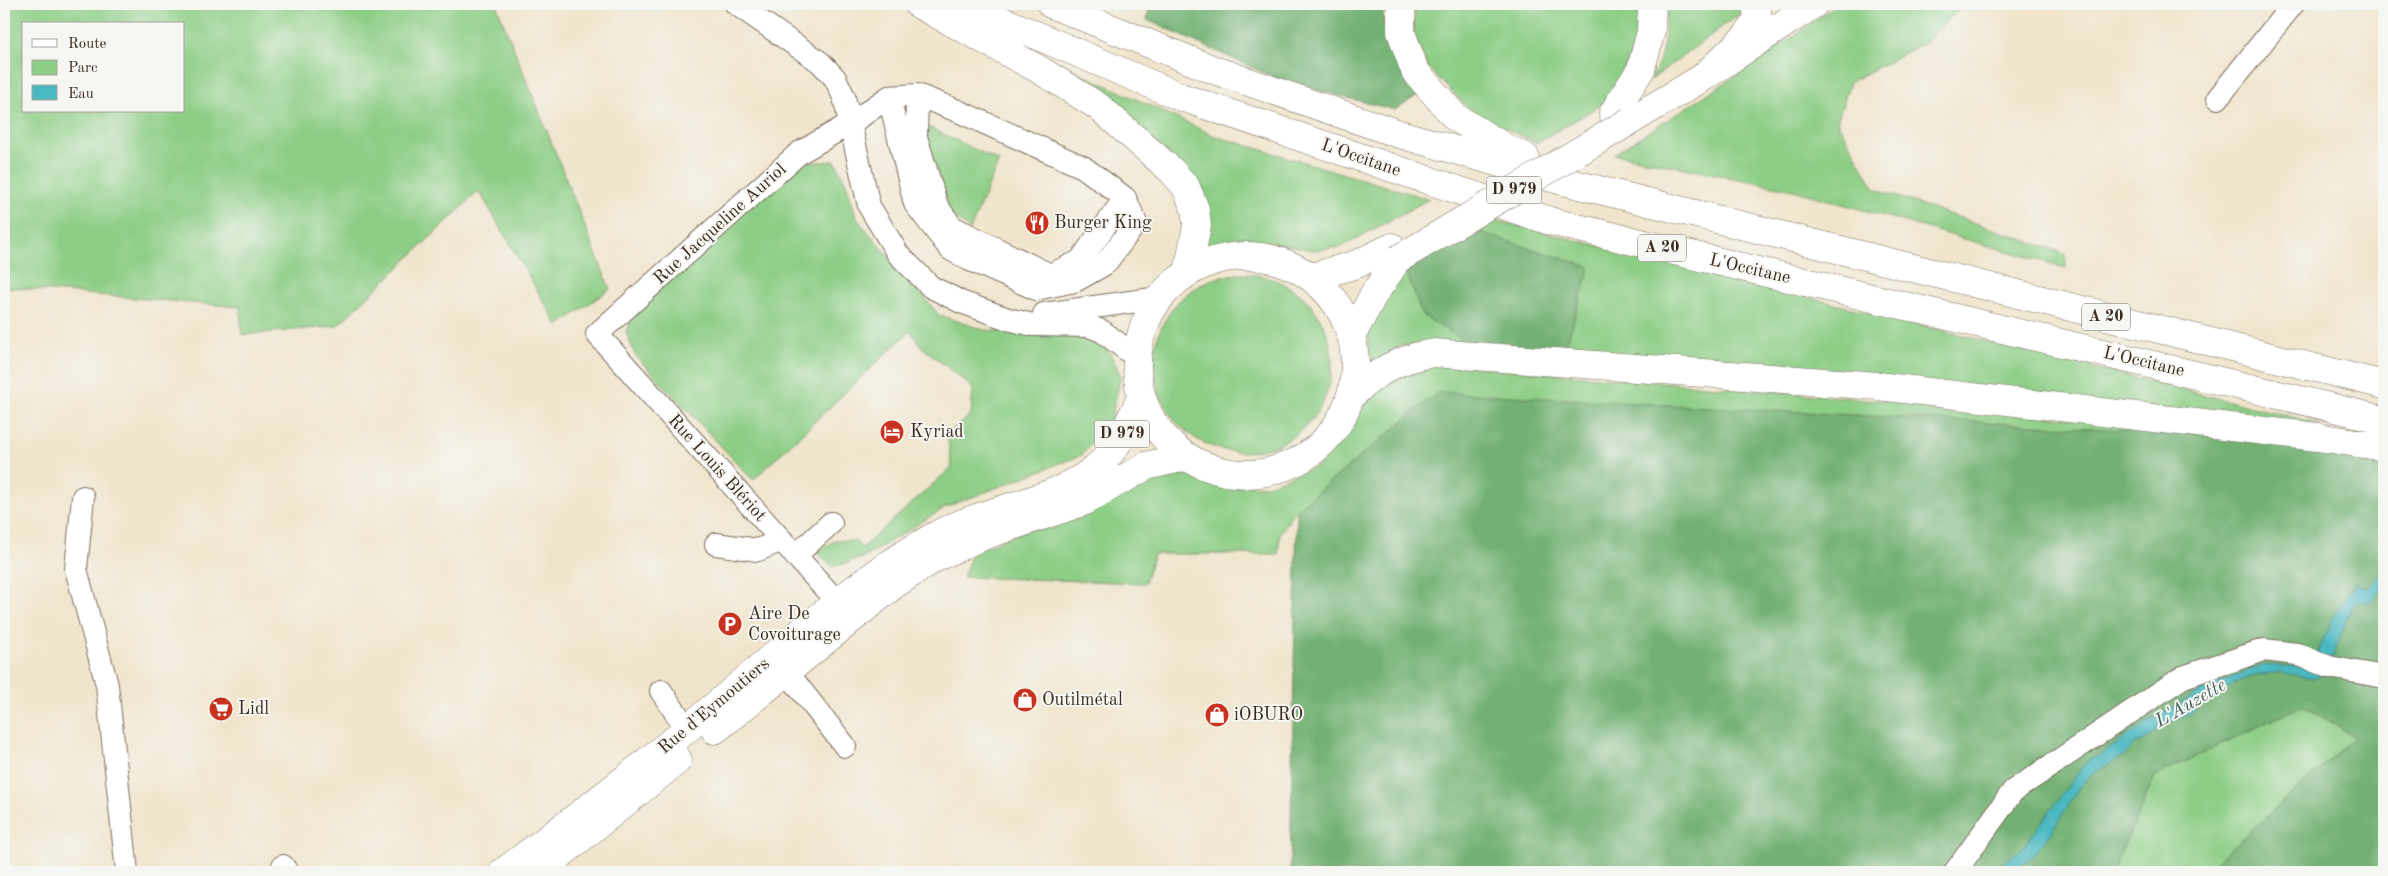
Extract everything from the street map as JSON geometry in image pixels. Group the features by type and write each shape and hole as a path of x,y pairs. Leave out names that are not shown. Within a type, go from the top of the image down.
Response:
{"main road":[{"path":"918,4 1040,70 1100,107 1172,171 1186,186 1195,209 1197,225 1188,272"},
{"name":"L'Occitane","path":"963,4 1181,97 1553,222 2384,420"},
{"name":"L'Occitane","path":"1051,4 1214,70 1396,133 1595,188 2384,385"},
{"path":"1401,4 1402,32 1415,71 1455,117 1504,147 1595,188"},
{"path":"1622,117 1641,69 1651,31 1652,4"},
{"name":"D 979","path":"1312,277 1395,253 1622,117 1702,78 1814,4"},
{"path":"1702,78 1747,35 1764,9"},
{"name":"D 979","path":"1622,117 1647,94 1764,9"},
{"name":"D 979","path":"1352,335 1395,253"},
{"path":"1250,255 1283,262 1312,277 1337,302 1352,335 1356,355 1352,395 1338,426 1314,451 1284,468 1250,475 1216,471 1185,457 1158,431 1141,398 1137,378 1136,358 1144,327 1159,298 1188,272 1218,259 1250,255"},
{"path":"1352,395 1368,379 1390,366 1411,356 1434,353 1878,386 2317,437 2384,447"},
{"name":"Rue d'Eymoutiers","path":"503,872 687,729 837,602 943,532 1077,482 1097,466 1114,448 1141,398"},
{"name":"D 979","path":"539,872 895,584 942,554 983,536 1082,502 1146,466 1185,457"}],"street":[{"path":"736,4 820,62 835,78 844,97 869,206 898,254 931,287 961,302 1008,319 1033,325 1088,326 1102,331 1136,358"},
{"path":"2218,98 2293,4"},
{"path":"917,95 916,137 937,206 952,227 1050,275 1080,262 1124,198"},
{"path":"917,95 958,110 1083,167 1124,198 1136,223 1105,264 1075,281 1036,289 950,249 915,204 889,97 917,95"},
{"name":"Rue Jacqueline Auriol","path":"597,334 800,154 851,124 889,97"},
{"path":"1008,319 1159,298"},
{"name":"Rue Louis Blériot","path":"597,334 837,602"},
{"path":"82,497 76,569 107,684 127,872"},
{"path":"716,544 758,550 789,548 831,523"},
{"path":"1955,872 2013,791 2182,677 2264,650 2299,655 2329,666 2384,677"},
{"path":"787,672 845,746"},
{"path":"661,691 687,729"},
{"path":"282,872 283,866 287,872"}],"green space":[{"path":"4,4 496,4 610,289 558,326 479,191 337,326 242,335 240,307 4,287"},
{"path":"1150,4 1383,4 1385,27 1389,39 1418,95 1395,110 1284,82 1147,20"},
{"path":"1415,4 1639,4 1643,28 1620,79 1603,104 1536,143 1470,110 1429,69 1414,37"},
{"path":"1665,4 1743,4 1743,11 1651,80 1659,62 1664,43"},
{"path":"1837,4 1964,4 1926,42 1850,82 1837,122 1875,189 2066,254 2066,268 1793,190 1614,154 1768,55"},
{"path":"1048,58 1215,136 1429,199 1341,247 1313,250 1254,239 1203,248 1167,152"},
{"path":"922,124 999,161 970,230 951,215"},
{"path":"835,161 846,183 857,219 939,315 984,330 1083,336 1109,351 1121,376 1111,419 1082,455 946,507 865,557 833,567 817,553 835,540 855,541 862,548 952,467 947,434 971,415 973,388 922,347 910,331 753,480 635,355 626,331 636,311 797,163"},
{"path":"1486,218 2326,425 1434,342 1401,346 1367,366 1370,310 1406,267"},
{"path":"1472,230 1590,267 1564,352 1473,346 1422,315 1405,269"},
{"path":"1243,274 1277,281 1292,289 1306,300 1317,314 1325,329 1332,363 1325,397 1317,412 1306,426 1292,437 1277,445 1243,452 1209,445 1194,437 1180,426 1169,412 1161,397 1154,363 1161,329 1169,314 1180,300 1194,289 1209,281"},
{"path":"1414,362 1915,403 2268,438 1297,509 1280,533 1278,554 1154,554 1145,583 963,577 972,553 1174,467 1197,477 1226,483 1265,486 1318,466 1358,412 1371,387"},
{"path":"1438,392 2268,438 2384,467 2384,872 2205,872 2355,737 2303,705 2155,776 2112,872 1290,872 1297,509"},
{"path":"2303,705 2355,737 2205,872 2112,872 2155,776"}],"water":[{"name":"L'Auzette","path":"2384,571 2384,587 2370,602 2354,603 2331,660 2319,677 2313,678 2279,672 2250,677 2235,683 2187,715 2163,725 2149,738 2135,745 2125,755 2092,774 2079,787 2051,833 2036,852 2015,872 1992,872 2025,845 2086,762 2104,753 2147,722 2214,684 2262,665 2311,667 2335,614 2356,583 2367,589"}],"place":[{"name":"Burger King","path":"1037,223"},
{"name":"Kyriad","path":"892,432"},
{"name":"Aire De Covoiturage","path":"730,624"},
{"name":"Outilmétal","path":"1025,700"},
{"name":"Lidl","path":"221,709"},
{"name":"iOBURO","path":"1217,715"}]}
